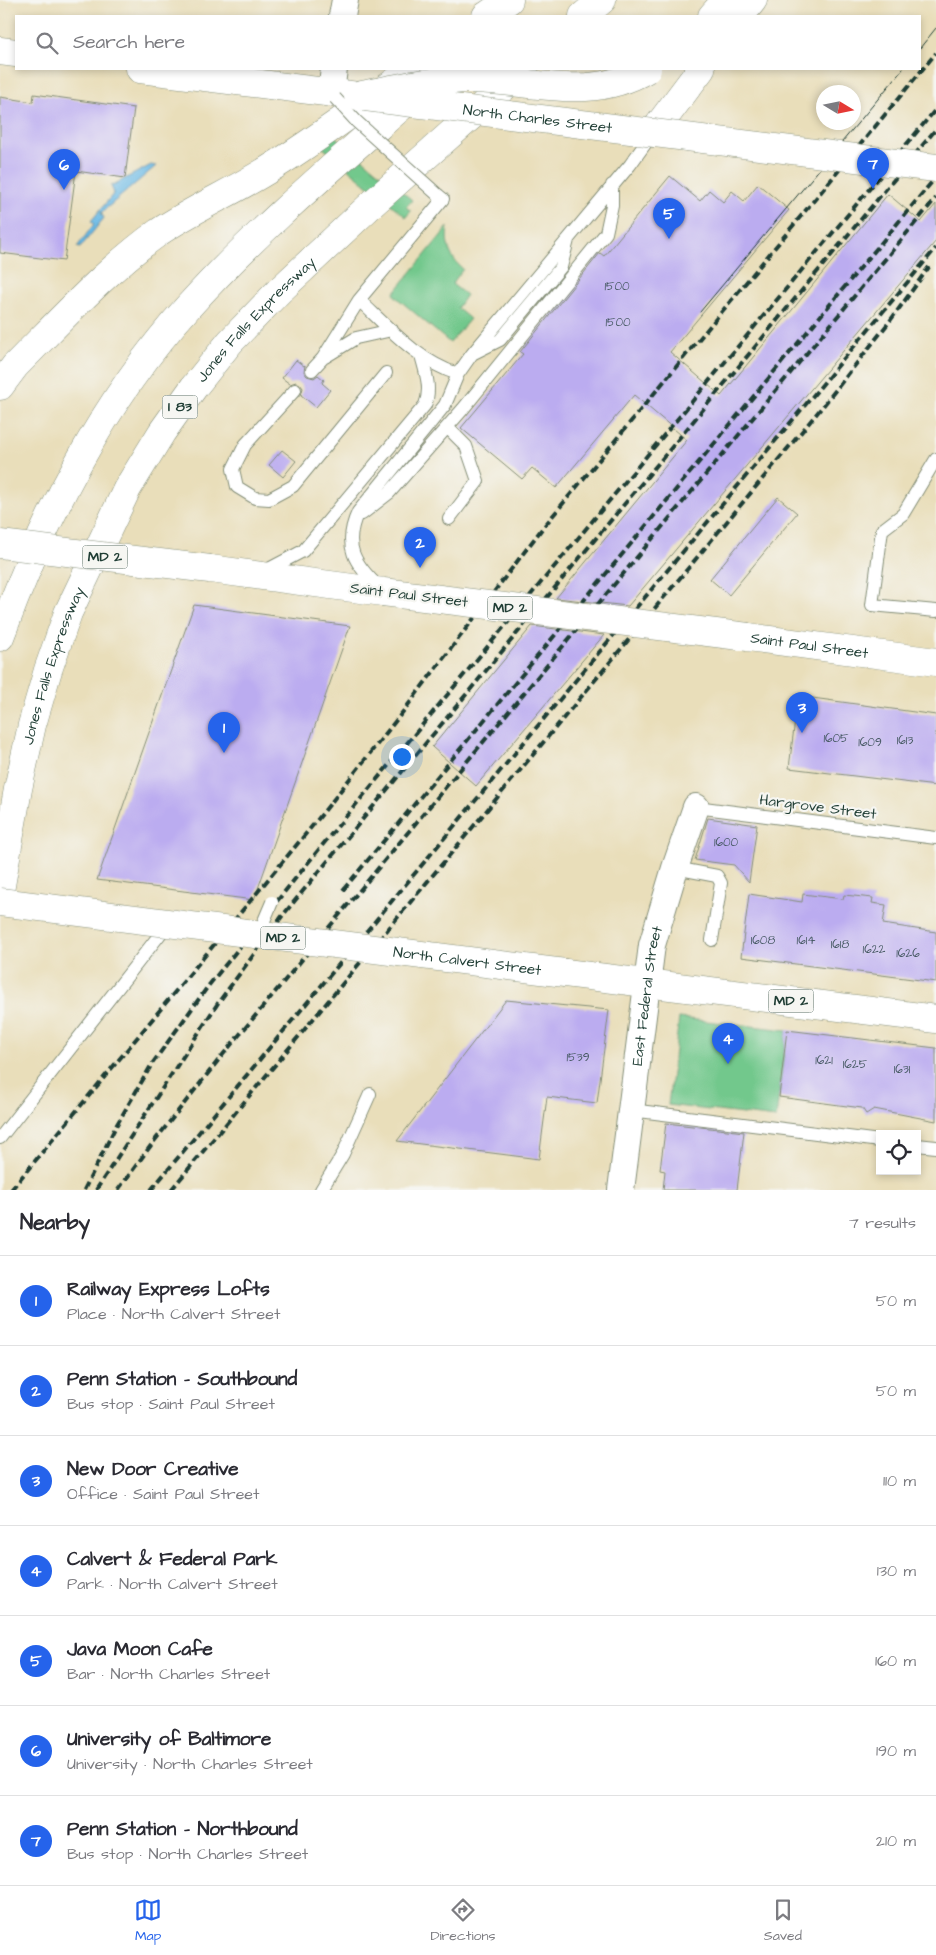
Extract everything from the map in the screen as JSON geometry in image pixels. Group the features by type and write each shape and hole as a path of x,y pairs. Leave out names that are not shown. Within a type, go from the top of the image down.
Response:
{"main road":[{"path":"487,15 509,0"},
{"path":"504,15 522,0"},
{"path":"584,15 602,0"},
{"path":"713,15 726,0"},
{"path":"741,15 752,0"},
{"path":"0,51 15,53"},
{"name":"North Charles Street","path":"150,70 340,90 653,133 936,168"},
{"path":"0,386 15,366 71,310 125,259 160,232 191,212 272,167 318,137 412,70"},
{"path":"0,637 47,521 76,465 114,404 147,358 187,307 234,260 326,172 443,70"},
{"name":"Jones Falls Expressway","path":"0,891 18,789 32,725 48,670 68,613 100,542 127,489 162,432 194,387 224,350 278,292 372,204 523,70"},
{"path":"340,90 475,79 569,88 605,86 645,70"},
{"path":"653,133 700,70"},
{"path":"0,354 8,353 27,345 71,310"},
{"name":"Saint Paul Street","path":"0,544 936,662"},
{"name":"North Calvert Street","path":"0,902 936,1019"}],"street":[{"path":"342,15 345,0"},
{"name":"East Federal Street","path":"621,1190 652,945 696,807"}],"lane":[{"path":"312,370 323,358 359,300 443,199 358,122 340,90"},
{"path":"383,592 360,567 351,553 350,538 352,525 365,501 445,405 458,374 472,354 630,165 653,133"},
{"path":"352,525 366,510 388,493 447,426 606,233 612,205 612,185"},
{"path":"359,300 420,355 443,369 458,374"},
{"path":"323,358 356,338 392,330"},
{"path":"256,575 303,551 425,405 429,396 428,385 420,355"},
{"path":"295,390 245,445 233,470 237,487 255,498 269,499 282,494 293,486 386,373"},
{"path":"447,426 466,446 478,481 449,519"},
{"path":"936,459 903,514 882,530 872,605 936,611"},
{"name":"Hargrove Street","path":"696,807 936,838"},
{"path":"675,868 717,876 721,883 712,940"},
{"path":"258,935 272,902"},
{"path":"0,1138 177,913"},
{"path":"321,1190 343,1154 370,1094"},
{"path":"631,1110 876,1141"},
{"path":"921,1145 936,1147"}],"green space":[{"path":"304,132 334,135 412,200 406,207 411,211 406,217"},
{"path":"448,227 448,245 455,260 463,269 452,284 466,295 457,308 470,319 450,343 396,297 394,293"},
{"path":"679,1018 787,1030 776,1118 668,1105"}],"water":[{"path":"151,165 156,166 101,213 104,218 80,248 77,247 94,224 91,221 114,193 111,186"}],"building":[{"path":"34,94 134,108 125,178 76,171 64,261 0,253 0,97 33,102"},
{"path":"670,176 700,201 709,190 723,202 732,191 744,201 758,184 789,210 670,352 721,396 888,194 921,222 936,204 936,241 628,606 556,598 687,440 634,395 556,488 532,468 522,479 461,428 523,354 520,352 600,253 604,256"},
{"path":"296,360 305,365 304,372 307,376 314,378 318,375 324,380 322,383 330,390 316,407 301,395 303,388 300,384 296,382 290,384 282,378"},
{"path":"282,450 296,461 283,477 269,465"},
{"path":"778,497 797,513 729,595 710,579"},
{"path":"194,605 350,626 254,900 97,880"},
{"path":"532,626 604,635 476,786 432,747"},
{"path":"798,696 936,715 936,786 789,768"},
{"path":"708,818 757,825 749,882 734,865 695,860"},
{"path":"749,894 802,902 803,894 843,899 844,895 873,898 872,903 886,905 883,924 936,932 936,982 741,957"},
{"path":"506,1000 609,1010 597,1103 547,1097 539,1159 397,1141"},
{"path":"787,1030 936,1048 936,1121 874,1109 866,1114 862,1108 779,1097"},
{"path":"666,1123 744,1132 737,1190 663,1190 665,1171 660,1170"}],"tram line":[{"path":"921,47 936,28"},
{"path":"700,312 902,70"}],"railway":[{"path":"11,1190 318,819 405,709 541,530 936,53"},
{"path":"84,1190 116,1126 152,1064 209,985 333,832 936,109"},
{"path":"96,1190 218,1003 283,915 936,129"},
{"path":"343,890 936,177"},
{"path":"118,1190 221,1057 936,198"},
{"path":"151,1190 936,248"},
{"path":"171,1190 823,406 890,321 929,267"}],"place":[{"name":"Penn Station - Northbound","path":"873,189"},
{"name":"University of Baltimore","path":"64,190"},
{"name":"Java Moon Cafe","path":"669,239"},
{"name":"Penn Station - Southbound","path":"420,568"},
{"name":"New Door Creative","path":"802,733"},
{"name":"Railway Express Lofts","path":"224,753"},
{"name":"Calvert & Federal Park","path":"728,1064"}]}
